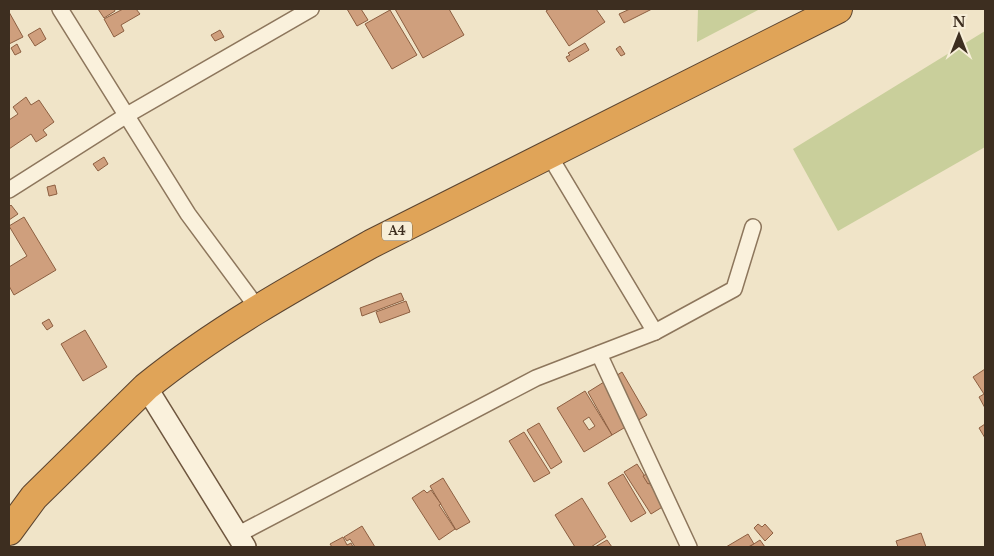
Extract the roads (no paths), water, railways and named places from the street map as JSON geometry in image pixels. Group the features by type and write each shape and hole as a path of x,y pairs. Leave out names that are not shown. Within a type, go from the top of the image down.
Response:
{"highway":[{"name":"A4","path":"9,531 34,497 146,387 166,371 296,286 371,244 838,9"}],"street":[{"path":"60,9 188,214 259,310"},
{"path":"9,190 127,115 311,9"},
{"path":"549,155 655,332"},
{"path":"146,387 241,541 536,378 655,332 734,289 753,227"},
{"path":"599,354 689,547"}]}
